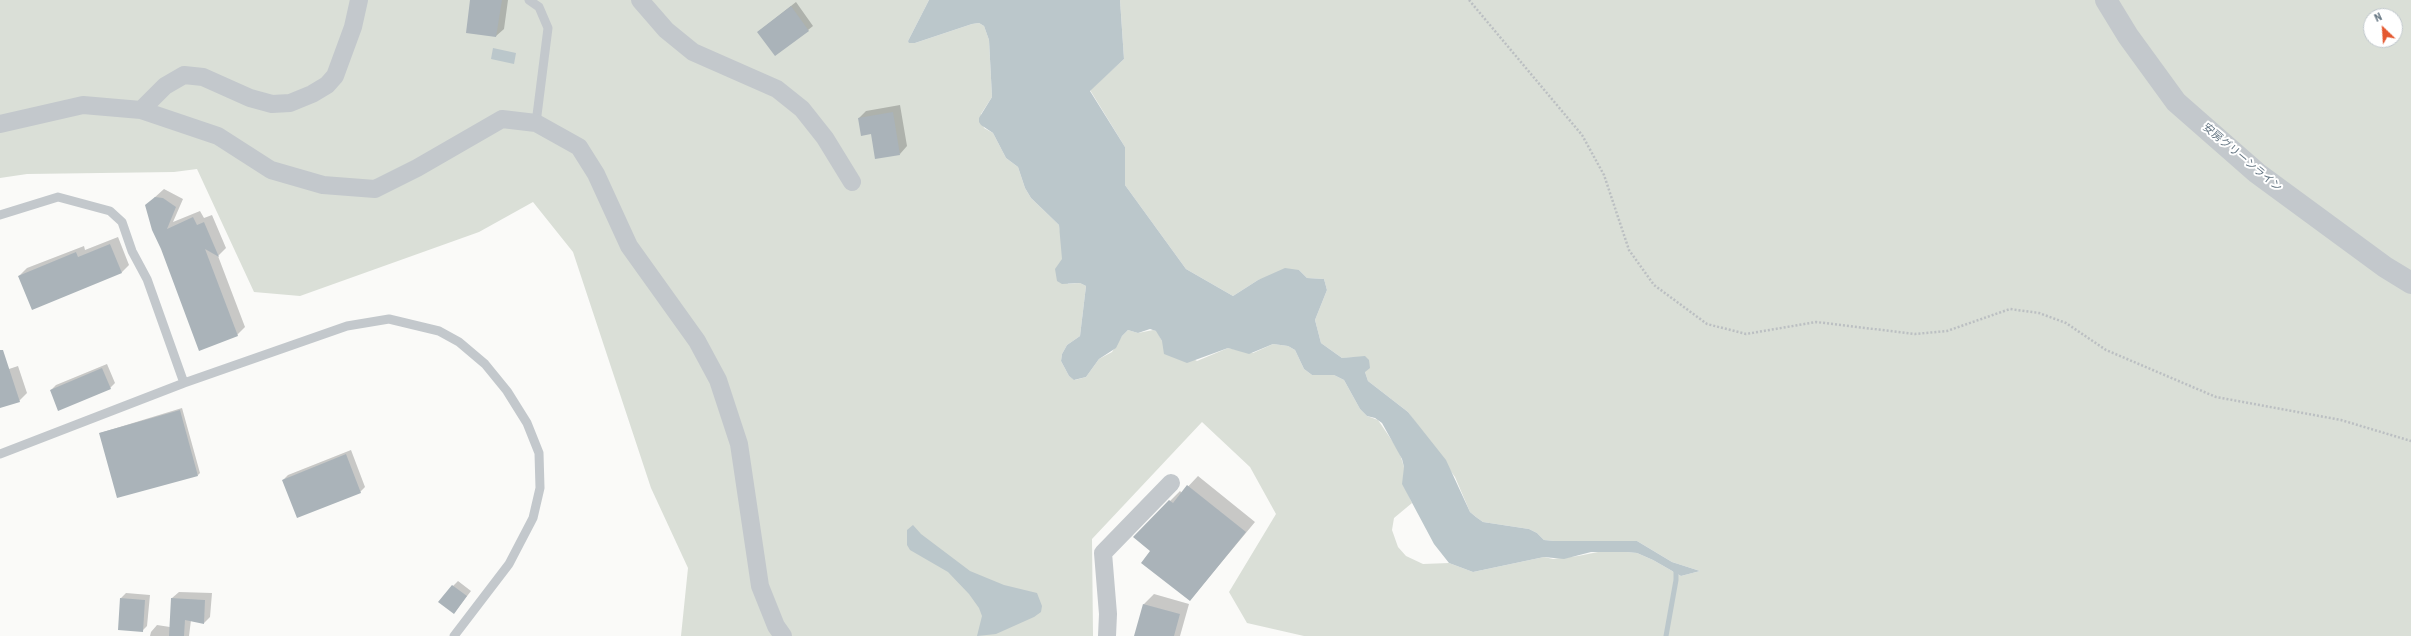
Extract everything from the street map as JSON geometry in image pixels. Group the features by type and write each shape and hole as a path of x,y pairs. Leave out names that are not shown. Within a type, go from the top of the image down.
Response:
{"street":[{"path":"141,110 165,86 184,75 203,77 250,98 272,104 290,103 312,94 327,86 335,76 353,27 359,0"},
{"path":"640,0 666,30 694,52 777,89 802,109 825,138 852,182"},
{"name":"安房グリーンライン","path":"2106,0 2128,36 2176,102 2257,173 2385,267 2411,283"},
{"path":"0,124 82,105 141,110 218,136 271,170 323,185 375,189 416,168 502,119 536,123 579,147 596,174 629,246 697,342 718,380 740,444 760,586 776,626 783,636"},
{"path":"1107,636 1108,614 1103,554 1171,483"}],"lane":[{"path":"529,0 539,7 548,28 536,123"},
{"path":"0,215 58,197 82,202 110,211 114,214 122,222 132,251 147,279 184,383"},
{"path":"0,454 184,383 347,326 389,319 439,331 459,342 485,364 507,391 526,423 539,453 540,488 533,518 509,564 454,636"}],"path":[{"path":"1469,0 1582,135 1604,175 1628,250 1654,286 1707,324 1746,334 1816,322 1915,334 1947,331 2010,309 2038,313 2066,323 2106,350 2216,397 2341,420 2411,441"}],"shaded area":[{"path":"0,0 929,0 908,41 915,43 972,24 979,23 984,26 989,40 992,97 981,114 984,128 993,133 1006,158 1018,167 1025,188 1031,198 1059,225 1068,284 1080,283 1086,286 1080,336 1067,345 1062,354 1061,361 1069,376 1075,380 1086,377 1099,359 1112,352 1122,336 1128,330 1138,333 1153,330 1157,331 1162,341 1197,361 1228,348 1253,353 1273,344 1288,346 1295,350 1304,369 1312,375 1334,375 1344,380 1360,409 1367,416 1378,420 1399,451 1404,467 1405,488 1412,503 1394,518 1392,530 1398,547 1406,556 1423,564 1449,563 1473,572 1544,557 1553,559 1603,551 1627,552 1637,553 1653,560 1681,576 1700,571 1672,562 1637,541 1544,540 1537,533 1529,529 1483,522 1476,517 1470,512 1455,477 1408,412 1368,381 1365,372 1365,357 1342,358 1321,343 1315,320 1327,290 1324,279 1307,278 1299,270 1258,280 1233,296 1186,269 1125,185 1125,147 1090,90 1124,59 1120,0 2411,0 2411,636 1304,636 1247,623 1229,592 1276,514 1250,467 1202,422 1092,539 1093,636 681,636 688,568 651,488 573,252 533,202 479,232 300,296 254,292 197,169 174,172 27,174 0,178"},
{"path":"929,0 1120,0 1124,59 1090,91 1125,147 1125,185 1186,269 1233,296 1258,280 1285,268 1299,270 1307,278 1324,279 1327,290 1315,320 1321,343 1342,358 1365,356 1369,360 1370,368 1365,372 1368,381 1408,412 1446,460 1470,512 1483,522 1529,529 1537,533 1544,540 1637,541 1672,562 1700,571 1681,576 1653,560 1637,553 1627,552 1591,552 1564,559 1544,557 1473,572 1449,563 1434,544 1402,484 1404,467 1402,459 1382,423 1375,418 1367,416 1360,409 1344,380 1334,375 1312,375 1304,369 1295,350 1288,346 1273,344 1249,354 1228,348 1187,363 1164,354 1162,341 1156,331 1150,329 1138,333 1128,330 1122,336 1116,348 1099,359 1086,377 1074,380 1069,376 1061,361 1062,354 1067,345 1080,336 1086,286 1080,283 1062,284 1057,281 1055,269 1062,259 1059,225 1031,198 1025,188 1018,167 1006,158 993,133 979,122 979,118 992,97 989,40 984,26 979,23 972,24 915,43 909,43 908,41"},
{"path":"493,48 516,53 514,64 491,59"},
{"path":"913,525 921,534 970,571 1004,585 1037,593 1042,606 1041,612 1034,617 996,634 977,636 982,616 979,608 969,594 948,572 910,550 907,545 907,530"}],"building":[{"path":"470,0 502,0 496,37 466,33"},
{"path":"791,6 809,31 775,56 757,32"},
{"path":"893,112 900,155 875,159 871,134 861,136 858,118"},
{"path":"155,197 163,198 176,207 167,229 193,217 197,225 204,222 219,257 205,249 238,336 199,351 161,249 152,230 145,205"},
{"path":"110,244 122,273 32,310 18,276 76,252 78,257"},
{"path":"0,350 3,350 20,402 0,408"},
{"path":"102,368 111,389 58,411 50,390"},
{"path":"180,410 198,476 117,498 99,433"},
{"path":"346,454 361,493 297,518 282,480"},
{"path":"1187,485 1246,532 1190,601 1141,563 1150,551 1133,537 1169,500 1173,503"},
{"path":"452,585 467,596 454,614 438,602"},
{"path":"120,598 145,600 143,632 118,630"},
{"path":"171,598 205,600 204,624 185,620 184,636 169,636"},
{"path":"1143,604 1180,614 1174,636 1134,636"}],"waterway":[{"path":"1666,636 1676,580 1676,571 1673,567"}]}
